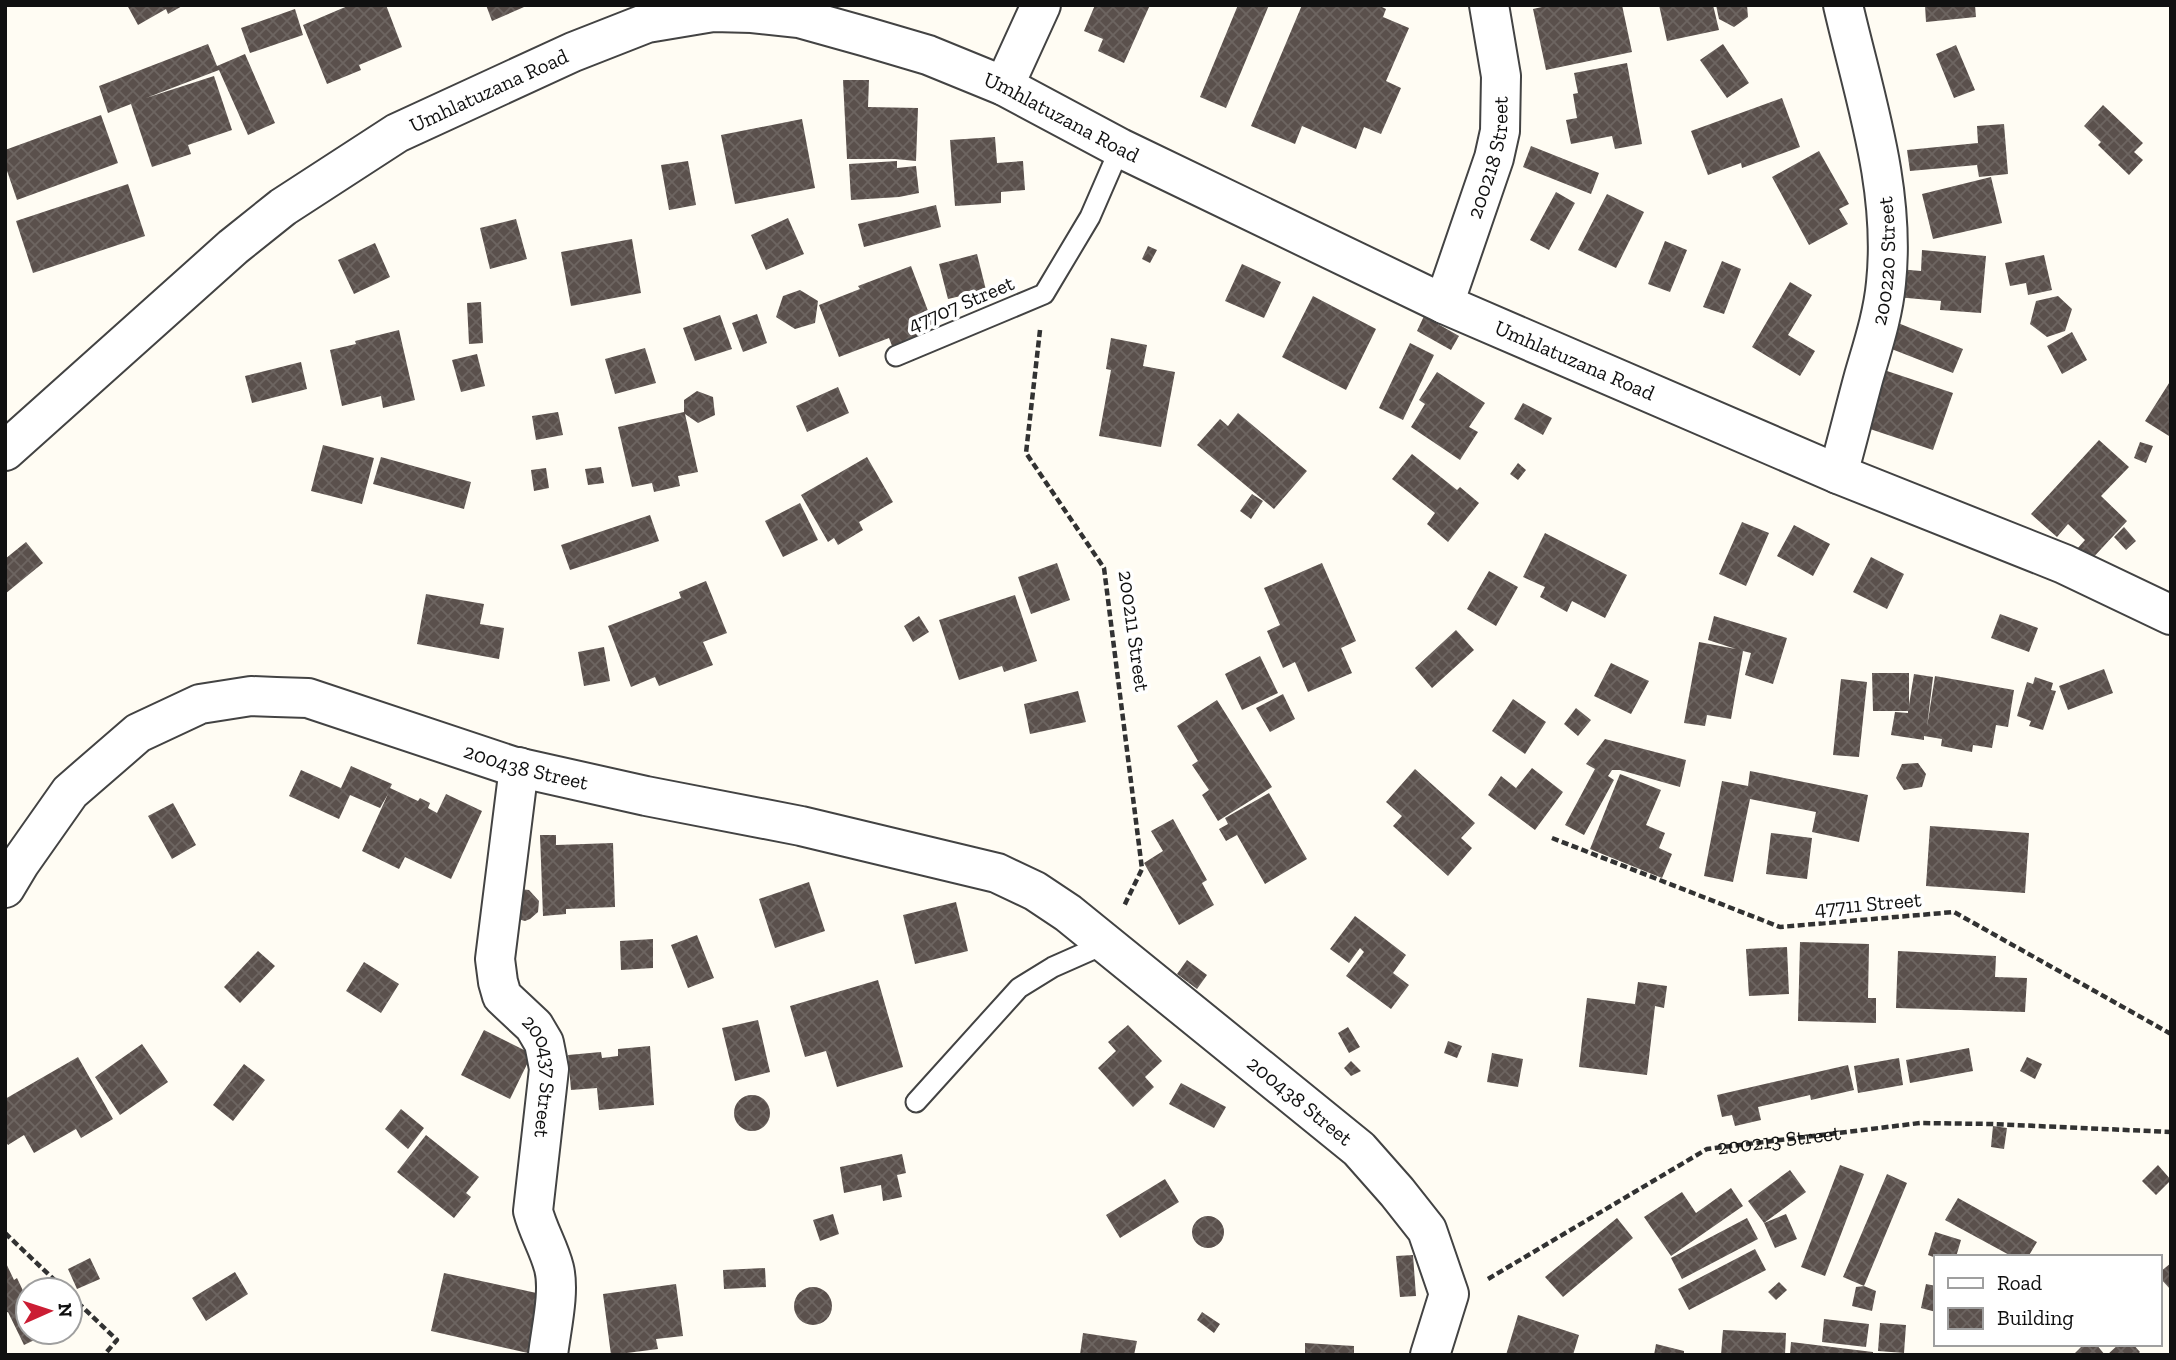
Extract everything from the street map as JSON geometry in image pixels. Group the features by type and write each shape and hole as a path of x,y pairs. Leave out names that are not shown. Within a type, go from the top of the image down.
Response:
{"street":[{"path":"1004,86 1041,5"},
{"name":"200218 Street","path":"1444,304 1494,158 1500,131 1501,76 1489,5"},
{"name":"200220 Street","path":"1838,474 1880,321 1886,282 1888,229 1874,132 1843,5"},
{"name":"Umhlatuzana Road","path":"5,450 233,247 283,207 397,133 573,52 644,14 696,10 752,13 799,18 929,55 1004,86 1121,148 1444,304 1838,474 2064,564 2171,615"},
{"name":"200438 Street","path":"5,888 70,792 138,733 200,705 251,696 308,698 519,767 646,796 801,826 997,873 1035,891 1068,913 1359,1149 1427,1230 1449,1294"},
{"name":"200437 Street","path":"519,767 495,959 502,996 534,1026 544,1043 549,1069 533,1212 555,1270 555,1296 548,1355"},
{"path":"1430,1355 1449,1294"}],"lane":[{"path":"1044,294 1090,218 1121,148"},
{"name":"47707 Street","path":"896,356 1044,294"},
{"path":"916,1102 1019,988 1053,967 1105,944"}],"path":[{"name":"200211 Street","path":"1044,294 1026,453 1104,568 1142,869 1105,944"},
{"name":"47711 Street","path":"1552,838 1780,927 1954,912 2171,1034"},
{"name":"200213 Street","path":"1449,1294 1471,1294 1490,1276 1707,1149 1920,1123 2171,1132"},
{"path":"5,1233 50,1276"},
{"path":"84,1308 117,1340 104,1355"}],"building":[{"path":"127,5 184,5 168,14 166,9 138,25"},
{"path":"350,5 386,5 402,47 359,65 361,70 327,84 303,25"},
{"path":"486,5 524,5 524,7 492,21"},
{"path":"1095,5 1150,5 1124,63 1098,51 1103,39 1084,31"},
{"path":"1238,5 1269,5 1226,108 1200,97"},
{"path":"1302,5 1378,5 1386,9 1383,17 1409,28 1386,81 1401,88 1381,134 1364,127 1356,149 1302,126 1295,144 1251,126"},
{"path":"1551,5 1622,5 1632,52 1546,70 1533,9"},
{"path":"1659,5 1713,5 1719,30 1667,41"},
{"path":"1716,5 1747,5 1748,17 1734,27 1719,19"},
{"path":"1925,5 1975,5 1976,17 1926,22"},
{"path":"295,9 303,35 250,53 241,28"},
{"path":"208,44 217,66 245,54 275,123 248,135 219,70 146,98 214,76 232,130 188,145 191,154 152,167 131,104 108,113 99,86"},
{"path":"1723,44 1749,83 1727,98 1700,60"},
{"path":"1956,45 1975,90 1954,98 1936,54"},
{"path":"1627,63 1642,144 1615,149 1612,136 1571,144 1566,120 1577,118 1573,94 1578,93 1574,73"},
{"path":"843,80 869,80 868,107 918,108 916,161 847,159"},
{"path":"1782,98 1800,147 1742,168 1741,163 1708,175 1691,131"},
{"path":"2103,105 2143,143 2134,152 2143,160 2129,175 2098,145 2101,142 2084,126"},
{"path":"101,115 118,163 17,200 5,165 5,150"},
{"path":"802,119 815,188 735,204 721,135"},
{"path":"2004,124 2008,174 1979,177 1977,165 1910,171 1907,150 1978,143 1977,126"},
{"path":"995,137 997,163 1023,161 1025,190 1001,192 1001,203 955,206 950,140"},
{"path":"1531,146 1599,173 1591,194 1523,167"},
{"path":"1819,151 1849,204 1839,209 1848,224 1809,245 1772,177"},
{"path":"688,161 696,205 669,210 661,165"},
{"path":"897,161 897,168 916,166 919,193 851,200 849,164"},
{"path":"1991,177 2002,223 1933,239 1922,194"},
{"path":"128,184 145,236 33,273 16,221"},
{"path":"1556,192 1575,203 1549,250 1530,240"},
{"path":"1607,194 1644,212 1616,268 1578,250"},
{"path":"936,205 941,227 864,247 858,224"},
{"path":"788,218 804,254 766,270 751,235"},
{"path":"516,219 527,259 490,269 480,228"},
{"path":"632,239 641,293 571,306 561,252"},
{"path":"1665,241 1687,250 1670,292 1648,284"},
{"path":"375,243 390,277 354,294 338,260"},
{"path":"1148,246 1157,250 1150,263 1142,259"},
{"path":"1922,250 1986,256 1981,313 1940,310 1941,301 1896,297 1898,269 1921,271"},
{"path":"977,254 986,290 948,299 939,264"},
{"path":"2044,255 2052,290 2028,295 2026,283 2010,286 2005,263"},
{"path":"1722,261 1741,269 1724,314 1703,307"},
{"path":"1242,264 1281,282 1264,318 1225,301"},
{"path":"911,266 933,324 921,328 924,333 892,346 889,338 839,357 819,305 860,289 858,286"},
{"path":"1790,282 1812,295 1788,335 1815,351 1800,376 1752,347"},
{"path":"800,290 818,301 815,323 795,329 776,317 783,296"},
{"path":"1313,296 1376,329 1346,390 1282,357"},
{"path":"2058,296 2072,309 2065,331 2047,337 2030,324 2036,301"},
{"path":"481,302 483,343 469,344 467,303"},
{"path":"757,314 767,343 743,352 732,323"},
{"path":"720,315 732,349 695,361 683,328"},
{"path":"1424,316 1459,336 1451,350 1417,331"},
{"path":"1898,323 1963,349 1953,373 1889,348"},
{"path":"399,330 415,400 383,408 381,396 342,406 330,350"},
{"path":"2072,332 2087,360 2062,374 2047,346"},
{"path":"1111,338 1147,345 1143,366 1175,372 1161,447 1099,436 1111,370 1106,369"},
{"path":"1410,343 1434,355 1403,420 1379,408"},
{"path":"645,348 656,383 615,394 605,359"},
{"path":"477,354 485,386 461,392 452,360"},
{"path":"301,362 307,389 252,403 245,376"},
{"path":"1887,371 1953,393 1933,450 1867,428"},
{"path":"1437,372 1485,403 1469,427 1478,432 1460,460 1411,427 1425,404 1419,400"},
{"path":"2171,380 2171,434 2169,436 2145,421"},
{"path":"838,387 849,413 807,432 796,406"},
{"path":"697,391 713,397 715,415 698,423 685,414 698,472 678,476 680,486 654,492 652,483 632,487 618,427 684,412 684,400"},
{"path":"1523,403 1552,418 1543,435 1514,419"},
{"path":"558,412 563,435 536,440 532,416"},
{"path":"1238,413 1307,471 1274,509 1197,445 1220,419 1228,426"},
{"path":"2099,440 2129,467 2101,496 2127,521 2090,561 2077,549 2085,540 2068,524 2057,537 2031,514"},
{"path":"2140,442 2153,446 2146,463 2134,458"},
{"path":"323,445 374,458 362,504 311,491"},
{"path":"1412,454 1457,490 1460,487 1479,503 1448,542 1427,524 1435,513 1392,479"},
{"path":"381,457 471,482 464,509 373,484"},
{"path":"867,457 893,502 859,522 863,530 838,545 834,538 828,542 801,495"},
{"path":"1518,463 1526,470 1518,480 1510,474"},
{"path":"601,467 604,483 588,485 585,469"},
{"path":"546,468 549,488 534,491 531,470"},
{"path":"1252,494 1263,501 1251,519 1240,511"},
{"path":"800,503 818,540 783,557 765,521"},
{"path":"650,515 659,541 570,570 561,545"},
{"path":"1742,522 1769,533 1746,586 1719,574"},
{"path":"1794,525 1830,544 1813,576 1777,556"},
{"path":"2124,527 2136,541 2126,550 2114,537"},
{"path":"1545,533 1627,575 1605,618 1572,601 1567,612 1540,597 1545,587 1523,577"},
{"path":"26,542 43,563 5,594 5,559"},
{"path":"1871,557 1904,574 1887,609 1853,592"},
{"path":"1057,563 1070,600 1031,614 1018,577"},
{"path":"1322,563 1356,641 1341,648 1352,673 1308,692 1295,662 1283,668 1267,631 1280,625 1264,588"},
{"path":"1489,571 1518,587 1496,626 1467,609"},
{"path":"706,581 727,633 703,642 713,665 659,686 655,677 631,687 608,626 681,598 679,592"},
{"path":"426,594 484,604 480,624 504,628 499,659 417,644"},
{"path":"1015,595 1037,661 1004,672 1002,666 959,680 939,620"},
{"path":"2000,614 2038,628 2029,652 1991,638"},
{"path":"919,616 929,632 913,642 904,626"},
{"path":"1714,616 1787,638 1773,684 1745,675 1751,653 1743,651 1731,719 1707,715 1705,726 1684,723 1699,642 1736,649 1708,640"},
{"path":"1456,630 1474,650 1432,688 1415,668"},
{"path":"604,647 610,681 584,686 578,652"},
{"path":"1260,656 1278,693 1242,710 1225,674"},
{"path":"1611,663 1649,681 1631,714 1594,696"},
{"path":"2104,669 2113,693 2068,710 2059,686"},
{"path":"1872,673 1909,673 1909,705 1914,674 1933,677 1927,727 1935,676 2014,690 2008,727 1996,725 1992,748 1973,745 1972,752 1941,746 1942,739 1924,736 1924,740 1891,735 1895,712 1908,711 1873,711"},
{"path":"2035,677 2053,683 2051,690 2056,691 2043,730 2029,726 2031,721 2017,716 2027,682 2033,684"},
{"path":"1841,679 1867,682 1859,757 1833,755"},
{"path":"1078,691 1086,722 1030,734 1024,704"},
{"path":"1283,694 1295,719 1270,732 1256,708"},
{"path":"1513,699 1546,722 1525,754 1492,731"},
{"path":"1217,700 1272,787 1218,821 1202,795 1209,790 1192,765 1198,761 1177,726"},
{"path":"1576,708 1591,720 1578,736 1564,724"},
{"path":"1605,739 1686,760 1680,787 1612,770 1608,776 1614,780 1584,835 1565,825 1595,769 1586,764"},
{"path":"1918,763 1926,774 1922,787 1904,790 1896,778 1902,764"},
{"path":"351,766 392,784 390,788 418,801 420,798 430,803 428,808 437,813 446,794 482,811 451,879 405,857 399,869 362,851 388,794 380,808 350,795 339,819 289,796 301,770 341,788"},
{"path":"1532,768 1563,792 1535,830 1488,795 1501,776 1516,788"},
{"path":"1415,769 1475,823 1461,838 1472,848 1448,876 1393,826 1402,816 1386,802"},
{"path":"1750,771 1868,795 1859,842 1812,832 1816,812 1750,799 1733,882 1704,876 1722,781 1748,786"},
{"path":"1620,774 1661,790 1646,825 1665,833 1659,848 1672,854 1662,878 1590,849"},
{"path":"1269,793 1307,859 1265,884 1237,835 1226,841 1219,829 1228,824 1225,818"},
{"path":"173,803 196,845 172,859 148,816"},
{"path":"1173,819 1207,880 1202,883 1214,905 1179,925 1144,863 1163,851 1151,831"},
{"path":"1930,826 2029,833 2025,893 1926,886"},
{"path":"1771,833 1812,838 1807,879 1766,874"},
{"path":"540,835 556,835 556,845 613,843 615,907 566,909 566,914 543,916"},
{"path":"809,882 825,931 775,948 759,899"},
{"path":"519,889 529,890 539,901 538,912 525,921 514,918"},
{"path":"956,902 968,951 915,964 903,915"},
{"path":"1355,916 1406,955 1393,973 1409,985 1391,1009 1346,976 1364,952 1360,948 1349,963 1330,949"},
{"path":"697,935 714,978 688,988 671,945"},
{"path":"653,939 653,968 621,970 620,941"},
{"path":"1800,942 1869,944 1868,998 1876,998 1876,1023 1798,1021"},
{"path":"1787,947 1789,994 1749,996 1746,949"},
{"path":"258,951 275,966 240,1003 224,987"},
{"path":"1898,951 1996,956 1995,977 2027,978 2025,1012 1896,1008"},
{"path":"1187,960 1207,975 1197,989 1177,974"},
{"path":"364,962 399,984 381,1013 346,991"},
{"path":"878,980 903,1067 837,1087 826,1051 805,1057 790,1006"},
{"path":"1638,982 1667,986 1664,1008 1655,1006 1647,1075 1579,1067 1587,998 1635,1004"},
{"path":"758,1020 770,1072 735,1081 722,1028"},
{"path":"1128,1025 1162,1061 1145,1077 1154,1087 1133,1107 1098,1068 1116,1051 1108,1042"},
{"path":"1348,1027 1360,1047 1349,1053 1338,1033"},
{"path":"484,1030 532,1054 510,1099 461,1075"},
{"path":"1448,1041 1462,1046 1457,1058 1444,1053"},
{"path":"142,1044 168,1082 120,1115 95,1077"},
{"path":"650,1046 654,1105 599,1110 597,1088 571,1090 568,1055 601,1052 602,1058 618,1056 618,1049"},
{"path":"1969,1048 1973,1071 1910,1083 1906,1060"},
{"path":"1492,1053 1523,1059 1518,1087 1487,1082"},
{"path":"78,1057 113,1119 81,1138 76,1129 34,1153 24,1135 8,1145 5,1140 5,1099"},
{"path":"2027,1057 2042,1064 2035,1079 2020,1071"},
{"path":"1899,1058 1903,1085 1858,1093 1854,1066"},
{"path":"1351,1061 1361,1071 1351,1076 1344,1068"},
{"path":"244,1064 265,1080 233,1121 213,1105"},
{"path":"1848,1065 1854,1090 1811,1100 1810,1095 1758,1107 1761,1120 1735,1126 1732,1115 1722,1117 1717,1095"},
{"path":"1181,1083 1226,1107 1214,1128 1169,1104"},
{"path":"752,1095 764,1101 770,1113 764,1125 752,1131 740,1125 734,1113 740,1101"},
{"path":"401,1109 424,1128 408,1149 385,1129"},
{"path":"1993,1126 2007,1128 2004,1149 1991,1147"},
{"path":"426,1135 479,1177 466,1193 471,1197 454,1218 397,1172"},
{"path":"902,1154 906,1173 897,1175 902,1197 883,1201 881,1185 844,1193 840,1167"},
{"path":"1840,1165 1864,1174 1825,1276 1801,1267"},
{"path":"2158,1165 2171,1180 2156,1195 2142,1181"},
{"path":"1790,1170 1806,1192 1764,1223 1748,1201"},
{"path":"1887,1174 1907,1183 1864,1286 1843,1277"},
{"path":"1165,1179 1179,1202 1120,1238 1106,1215"},
{"path":"1731,1188 1743,1206 1671,1256 1644,1217 1682,1192 1696,1213"},
{"path":"1958,1198 2037,1242 2029,1255 2009,1255 1945,1220"},
{"path":"833,1214 839,1234 820,1241 813,1220"},
{"path":"1786,1214 1797,1239 1775,1248 1764,1223"},
{"path":"1208,1216 1219,1221 1224,1232 1219,1243 1208,1248 1197,1243 1192,1232 1197,1221"},
{"path":"1617,1218 1633,1238 1563,1297 1545,1277"},
{"path":"1747,1218 1758,1239 1682,1279 1671,1258"},
{"path":"1935,1232 1961,1240 1957,1255 1934,1255 1934,1257 1928,1255"},
{"path":"1755,1249 1766,1270 1689,1310 1678,1289"},
{"path":"1413,1255 1416,1296 1400,1297 1396,1256"},
{"path":"90,1258 100,1279 84,1286 84,1276 71,1276 68,1269"},
{"path":"5,1261 14,1280 14,1324 8,1312 5,1313"},
{"path":"2171,1263 2171,1290 2162,1280 2162,1270"},
{"path":"765,1268 766,1287 724,1289 723,1270"},
{"path":"235,1272 248,1294 206,1321 192,1298"},
{"path":"444,1273 541,1294 528,1353 431,1331"},
{"path":"1779,1282 1787,1290 1776,1300 1768,1292"},
{"path":"676,1284 683,1336 656,1339 658,1349 611,1355 603,1294"},
{"path":"1926,1284 1934,1286 1934,1311 1921,1308"},
{"path":"1864,1286 1876,1291 1872,1311 1852,1306 1856,1287"},
{"path":"813,1287 826,1293 832,1306 826,1319 813,1325 800,1319 794,1306 800,1293"},
{"path":"1202,1312 1220,1324 1214,1333 1197,1320"},
{"path":"1518,1315 1579,1335 1573,1355 1506,1355"},
{"path":"1824,1319 1869,1324 1866,1347 1822,1342"},
{"path":"1880,1323 1906,1325 1904,1353 1878,1351"},
{"path":"1723,1330 1786,1333 1785,1355 1721,1355"},
{"path":"1083,1333 1137,1341 1134,1355 1080,1355"},
{"path":"1791,1342 1873,1352 1873,1355 1790,1355"},
{"path":"1305,1343 1354,1346 1354,1355 1305,1355"},
{"path":"1656,1344 1684,1351 1684,1355 1654,1355"},
{"path":"2082,1346 2098,1346 2105,1355 2073,1355"},
{"path":"2117,1346 2135,1346 2140,1352 2137,1355 2107,1355"}]}
